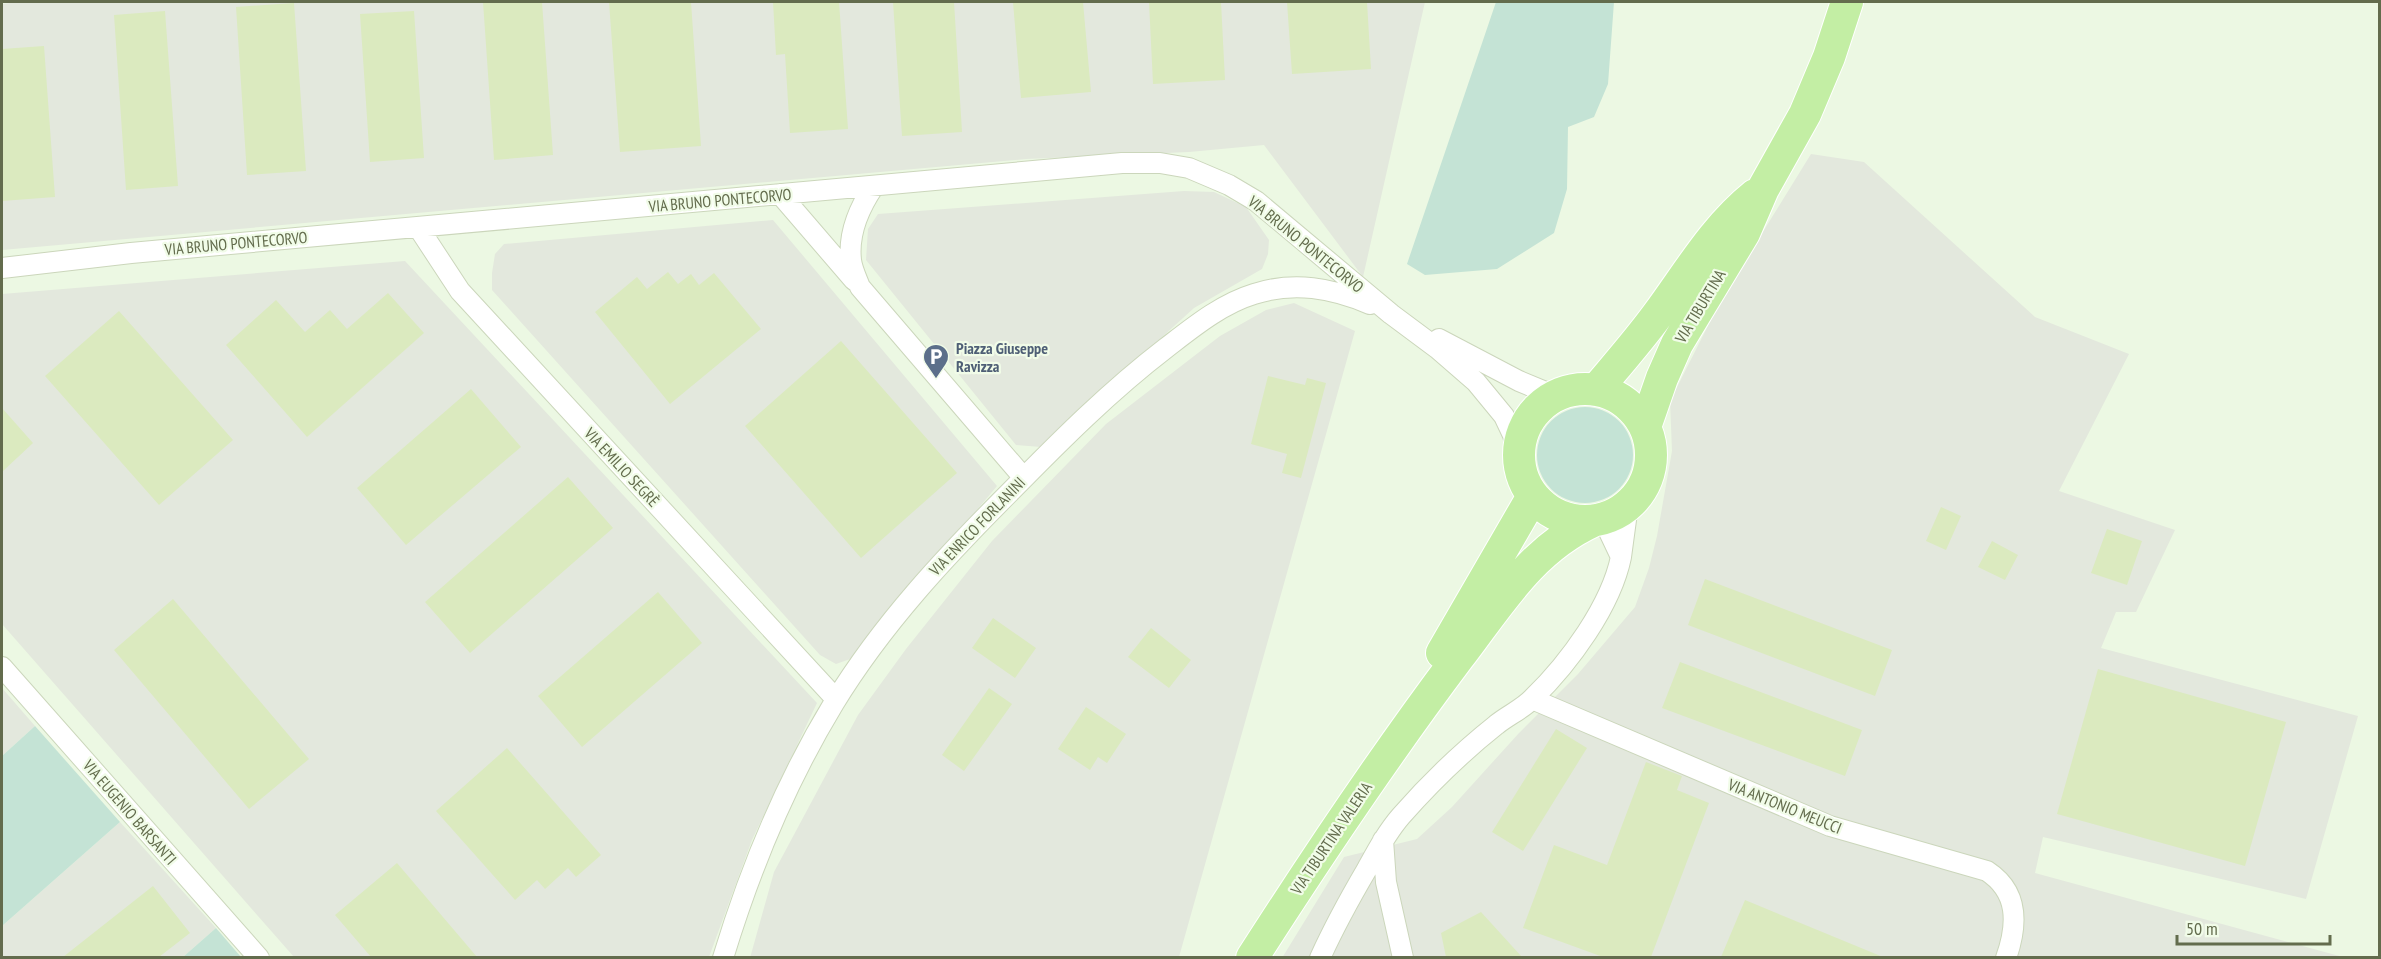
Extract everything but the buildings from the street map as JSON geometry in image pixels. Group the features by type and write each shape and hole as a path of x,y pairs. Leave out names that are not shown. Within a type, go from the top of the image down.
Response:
{"main road":[{"name":"VIA TIBURTINA","path":"1645,427 1671,357 1744,233 1763,189 1805,114 1847,2"},
{"name":"VIA TIBURTINA","path":"1596,390 1649,326 1723,225 1763,189"},
{"path":"1575,390 1596,390 1616,397 1633,410 1645,427 1651,448 1650,469 1642,489 1608,515 1576,521 1545,508 1533,496 1523,479 1519,460 1520,441 1527,423 1539,408 1555,396 1575,390"},
{"name":"VIA TIBURTINA VALERIA","path":"1412,719 1452,635 1533,496"},
{"name":"VIA TIBURTINA VALERIA","path":"1252,957 1304,876 1412,719 1522,574 1551,545 1608,515"}],"street":[{"name":"VIA BRUNO PONTECORVO","path":"2,268 130,253 780,194 1122,163 1160,163 1189,168 1229,185 1256,201 1450,359 1494,401 1513,435 1519,460"},
{"path":"860,287 851,261 853,228 860,208 874,186"},
{"path":"780,194 1024,478"},
{"name":"VIA EMILIO SEGRÈ","path":"418,227 460,291 836,699"},
{"name":"VIA ENRICO FORLANINI","path":"723,957 737,911 764,843 801,763 836,699 908,599 1080,421 1148,362 1210,316 1252,294 1286,287 1321,288 1356,298 1392,314"},
{"name":"VIA BRUNO PONTECORVO","path":"1392,314 1519,381 1555,396"},
{"path":"1320,957 1341,914 1383,840 1413,803 1497,724 1532,699 1594,622 1611,590 1621,557 1608,515"},
{"path":"1608,515 1621,557"},
{"name":"VIA EUGENIO BARSANTI","path":"2,667 258,957"},
{"name":"VIA ANTONIO MEUCCI","path":"1532,699 1830,826 1987,871 2000,879 2009,892 2013,932 2006,957"},
{"path":"1383,840 1386,882 1404,957"}],"shaded area":[{"path":"17,2 1425,2 1363,277 1264,145 1189,152 1026,159 2,250 2,4"},
{"path":"1811,154 1864,162 2035,317 2129,354 2059,491 2175,530 2136,612 2116,612 2101,648 2358,716 2306,899 2043,837 2035,873 2343,957 1282,958 1344,857 1417,839 1452,807 1519,733 1578,674 1635,607 1649,568 1657,536 1672,451 1670,401 1722,298"},
{"path":"1184,191 1214,192 1246,207 1269,240 1268,254 1262,269 1194,308 1041,447 1016,445 866,260 868,229 878,214"},
{"path":"773,220 997,486 853,658 836,664 820,655 492,290 495,254 504,244"},
{"path":"405,261 817,703 752,840 709,957 294,957 2,624 2,294"},
{"path":"1294,303 1355,331 1179,957 750,958 774,872 858,715 906,649 992,541 1106,424 1220,336 1266,310"},
{"path":"2,688 35,726 2,756"},
{"path":"120,822 216,928 183,957 2,958 2,926"}],"green space":[{"path":"1496,2 1614,2 1608,84 1594,117 1568,127 1567,189 1554,233 1497,269 1425,275 1407,264"},
{"path":"1585,407 1603,411 1619,421 1629,437 1633,455 1629,473 1619,489 1603,499 1585,503 1567,499 1551,489 1541,473 1537,455 1541,437 1551,421 1567,411"},
{"path":"35,726 120,822 2,926 2,756"},
{"path":"216,928 241,957 183,957"}],"place":[{"name":"Piazza Giuseppe Ravizza","path":"936,380"}]}
